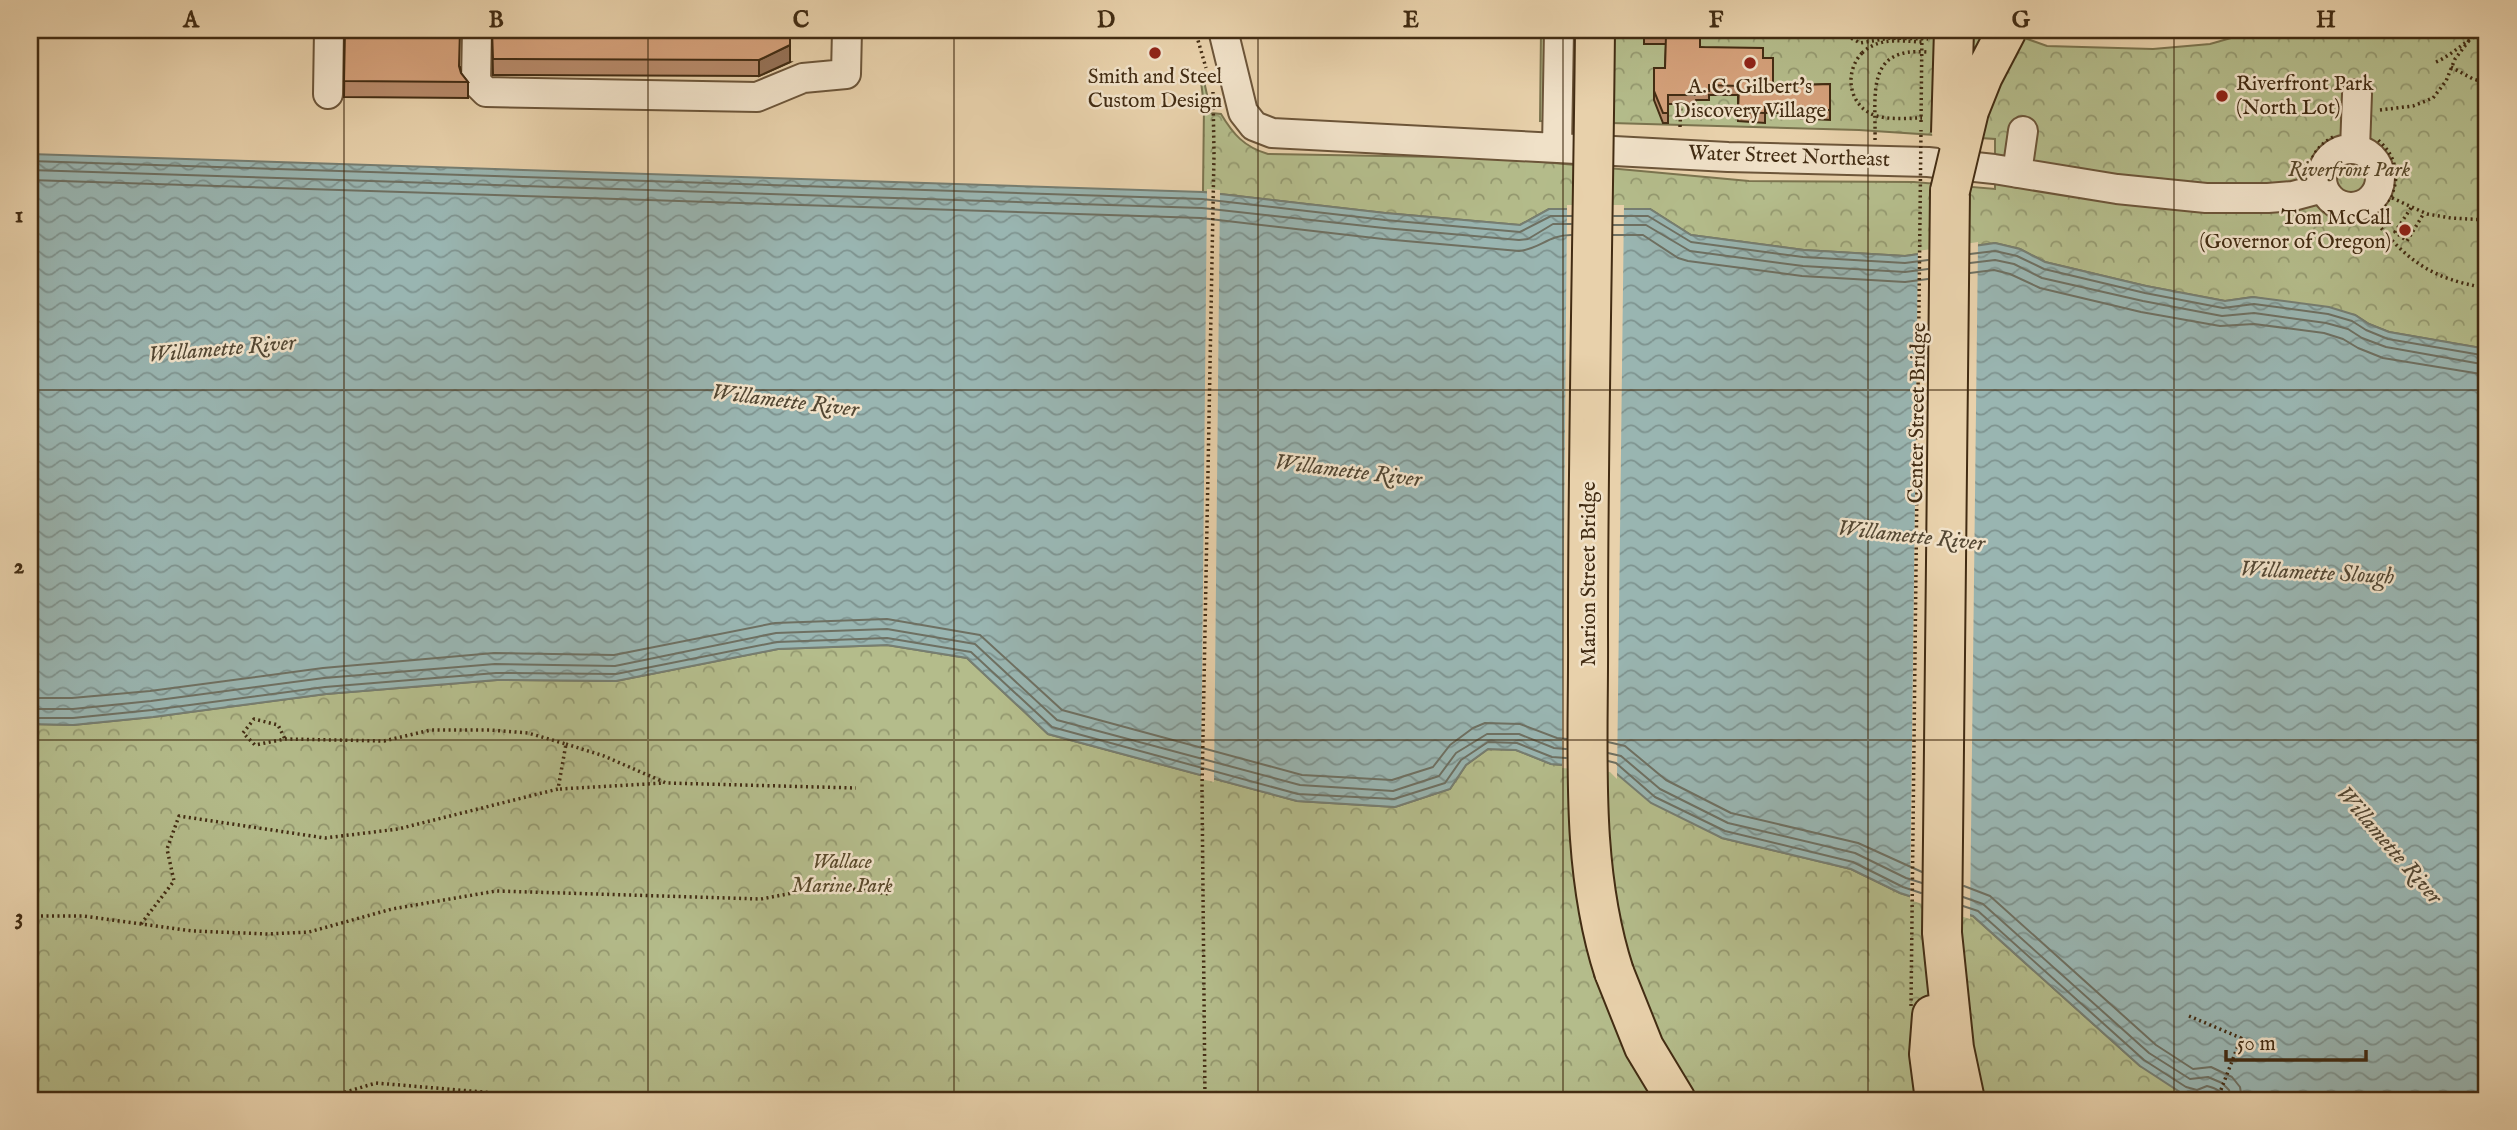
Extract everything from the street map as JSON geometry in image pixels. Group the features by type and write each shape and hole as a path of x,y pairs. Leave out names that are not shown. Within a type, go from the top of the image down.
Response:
{"highway":[{"name":"Marion Street Bridge","path":"1595,30 1588,584 1589,816 1592,870 1605,944 1618,985 1644,1047 1676,1100"},
{"path":"1950,191 1969,111 1983,76 2007,30"},
{"name":"Center Street Bridge","path":"1935,41 1950,191 1942,933 1954,1048 1965,1100"},
{"name":"Center Street Bridge","path":"1935,1100 1929,1054 1932,1004 1942,933"}],"street":[{"path":"328,94 329,30"},
{"path":"477,30 476,82 485,92 757,97 803,78 846,74 847,30"},
{"name":"Water Street Northeast","path":"1223,30 1243,112 1254,126 1272,133 1728,157 1927,162 2117,189 2206,198 2293,196 2316,188"},
{"path":"1557,148 1559,30"},
{"path":"2357,140 2378,168 2380,201 2344,207 2316,188 2328,160 2357,140 2366,104"},
{"path":"2017,173 2023,131"}],"path":[{"path":"1195,30 1208,75"},
{"name":"Center Street Bridge","path":"1911,1006 1935,41 1922,30"},
{"path":"2436,62 2448,57 2471,38 2487,32"},
{"path":"2366,104 2385,108 2413,106 2433,98 2471,38"},
{"path":"1925,118 1883,118 1872,114 1859,104 1850,84 1853,66 1872,46 1891,41 1935,41"},
{"path":"1875,159 1878,73 1891,57 1935,41"},
{"path":"2451,67 2487,83"},
{"path":"1205,1100 1202,789 1214,155 1212,87"},
{"path":"1680,127 1681,104"},
{"path":"2357,140 2386,147 2396,172 2395,187 2364,218 2349,220 2334,216 2316,188 2315,153 2323,142 2357,140"},
{"path":"2380,201 2451,218 2487,220"},
{"path":"2380,201 2400,250 2429,272 2449,280 2487,288"},
{"path":"2411,208 2395,232 2407,242 2424,213"},
{"path":"285,739 278,725 254,719 243,733 255,745 285,739 384,741 430,730 528,733 604,756 666,783"},
{"path":"558,789 566,744"},
{"path":"142,924 174,881 167,849 179,816 325,838 398,829 558,789 666,783 856,789"},
{"path":"30,916 83,916 193,931 268,934 309,932 392,909 496,891 761,900 830,886 890,894"},
{"path":"2189,1016 2241,1038 2217,1100"},
{"path":"330,1100 340,1094 376,1083 578,1100"}],"green space":[{"name":"Riverfront Park","path":"1541,30 1973,30 2019,36 2047,46 2153,49 2210,44 2259,30 2487,30 2487,349 2389,332 2355,315 2253,297 2225,301 2146,286 2045,262 2020,249 1995,243 1905,256 1804,250 1691,235 1650,209 1549,209 1520,225 1203,192 1204,105 1201,82 1204,81 1211,113 1221,114 1240,139 1252,148 1268,154 1500,158 1749,181 1914,182 1995,189 1995,139 1859,130 1540,121"},
{"name":"Wallace Marine Park","path":"887,645 967,658 1048,734 1297,801 1395,807 1450,789 1466,765 1488,749 1516,750 1551,764 1611,769 1722,838 1851,869 1900,893 1973,916 2140,1066 2222,1100 30,1100 30,724 73,725 326,694 497,680 616,681 778,649"}],"water":[{"path":"30,154 1203,192 1520,225 1549,209 1650,209 1691,235 1804,250 1905,256 1995,243 2020,249 2045,262 2146,286 2225,301 2253,297 2329,307 2355,315 2389,332 2487,349 2487,1100 2222,1100 2205,1093 2203,1099 2183,1094 2140,1066 1973,916 1900,893 1851,869 1722,838 1651,803 1611,769 1551,764 1516,750 1488,749 1466,765 1450,789 1395,807 1297,801 1048,734 967,658 887,645 778,649 616,681 497,680 326,694 73,725 30,724"}],"pier":[{"path":"1207,189 1220,190 1214,782 1201,779"},
{"path":"1567,205 1624,205 1617,779 1610,772 1562,768"},
{"path":"1978,242 1970,919 1910,900 1918,251"}],"building":[{"path":"345,30 460,30 459,66 468,82 344,81"},
{"path":"492,30 790,30 790,45 759,60 493,59"},
{"path":"1644,30 1692,30 1692,38 1700,38 1700,47 1763,48 1763,58 1773,58 1773,86 1830,84 1830,110 1794,109 1794,103 1765,104 1765,113 1738,112 1739,86 1709,85 1709,91 1696,91 1695,95 1668,95 1668,113 1663,113 1654,91 1654,68 1665,68 1666,35 1644,35"}],"place":[{"name":"Smith and Steel Custom Design","path":"1155,53"},
{"name":"A. C. Gilbert's Discovery Village","path":"1750,63"},
{"name":"Riverfront Park (North Lot)","path":"2222,96"},
{"name":"Tom McCall (Governor of Oregon)","path":"2405,230"}],"water label":[{"name":"Willamette River","path":"222,349"},
{"name":"Willamette River","path":"785,401"},
{"name":"Willamette River","path":"1348,471"},
{"name":"Willamette River","path":"1911,536"},
{"name":"Willamette Slough","path":"2317,573"},
{"name":"Willamette River","path":"2389,845"}]}
